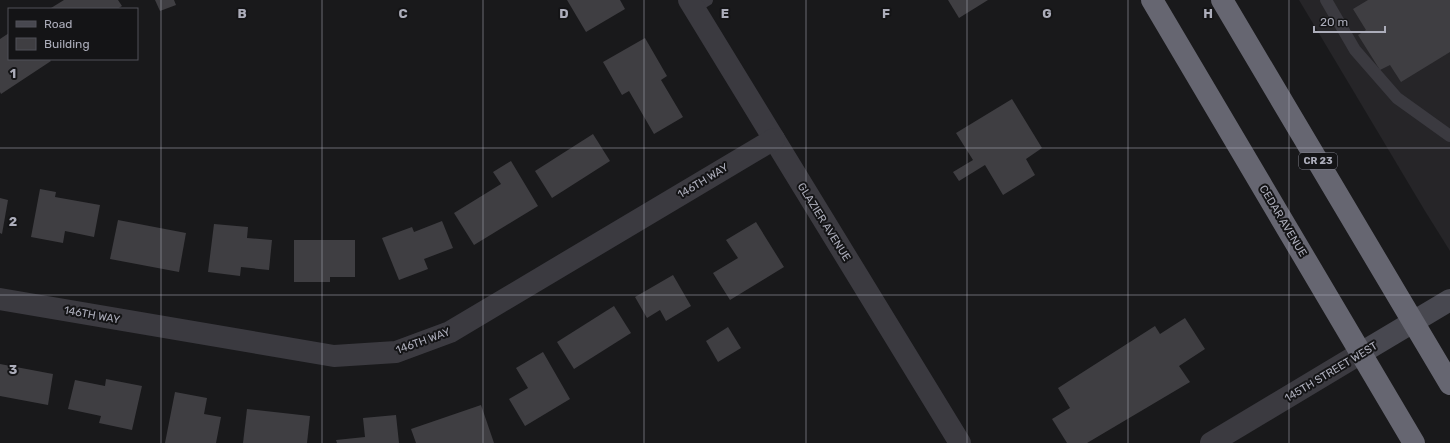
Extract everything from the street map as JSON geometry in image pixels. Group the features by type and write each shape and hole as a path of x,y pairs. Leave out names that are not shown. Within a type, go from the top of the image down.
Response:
{"highway":[{"name":"CEDAR AVENUE","path":"1152,0 1414,443"},
{"name":"CR 23","path":"1222,0 1414,321 1450,384"}],"street":[{"name":"GLAZIER AVENUE","path":"697,3 774,139 960,443"},
{"name":"146TH WAY","path":"0,299 334,356 396,352 450,332 774,139"},
{"name":"145TH STREET WEST","path":"1211,443 1450,300"}],"lane":[{"path":"1326,0 1355,50 1397,98 1450,136"}],"shaded area":[{"path":"1299,0 1450,0 1450,251 1425,211"}],"building":[{"path":"64,0 118,0 122,6 119,8 51,8"},
{"path":"155,0 174,0 176,5 160,11"},
{"path":"567,0 620,0 625,9 586,32"},
{"path":"948,0 988,0 959,18"},
{"path":"1368,0 1450,0 1450,52 1401,82 1390,65 1380,70 1358,35 1366,30 1353,9"},
{"path":"8,34 8,60 51,61 1,94 0,39"},
{"path":"645,38 667,76 661,80 683,117 654,134 629,91 622,95 603,62"},
{"path":"1012,99 1042,148 1026,159 1035,175 1003,195 985,165 959,181 953,172 973,160 956,133"},
{"path":"593,134 610,161 552,198 535,171"},
{"path":"511,161 538,206 474,245 454,213 501,184 493,172"},
{"path":"40,189 56,192 55,197 100,205 94,237 65,231 63,243 31,237"},
{"path":"0,198 8,200 2,234 0,233"},
{"path":"118,220 186,233 179,272 110,259"},
{"path":"442,221 453,248 424,259 428,269 399,280 382,238 412,227 414,232"},
{"path":"756,222 784,267 730,300 713,273 738,258 726,240"},
{"path":"214,224 248,227 247,238 272,240 269,270 241,267 240,276 208,272"},
{"path":"294,240 355,240 355,277 330,277 330,282 294,282"},
{"path":"673,275 691,306 666,321 660,310 647,318 635,297"},
{"path":"614,306 631,333 574,369 557,342"},
{"path":"1185,318 1205,349 1179,366 1190,382 1087,443 1067,443 1052,419 1070,408 1058,388 1155,326 1160,334"},
{"path":"728,327 741,348 718,362 706,341"},
{"path":"543,352 570,399 525,426 509,399 528,388 516,368"},
{"path":"0,364 53,374 48,405 0,396"},
{"path":"106,379 142,386 132,430 99,423 101,416 68,409 75,380 105,386"},
{"path":"175,392 207,398 204,414 221,417 216,443 165,443"},
{"path":"481,405 494,443 416,443 411,429"},
{"path":"247,409 310,416 307,443 243,443"},
{"path":"396,415 399,443 337,443 336,440 365,437 363,418"}]}
